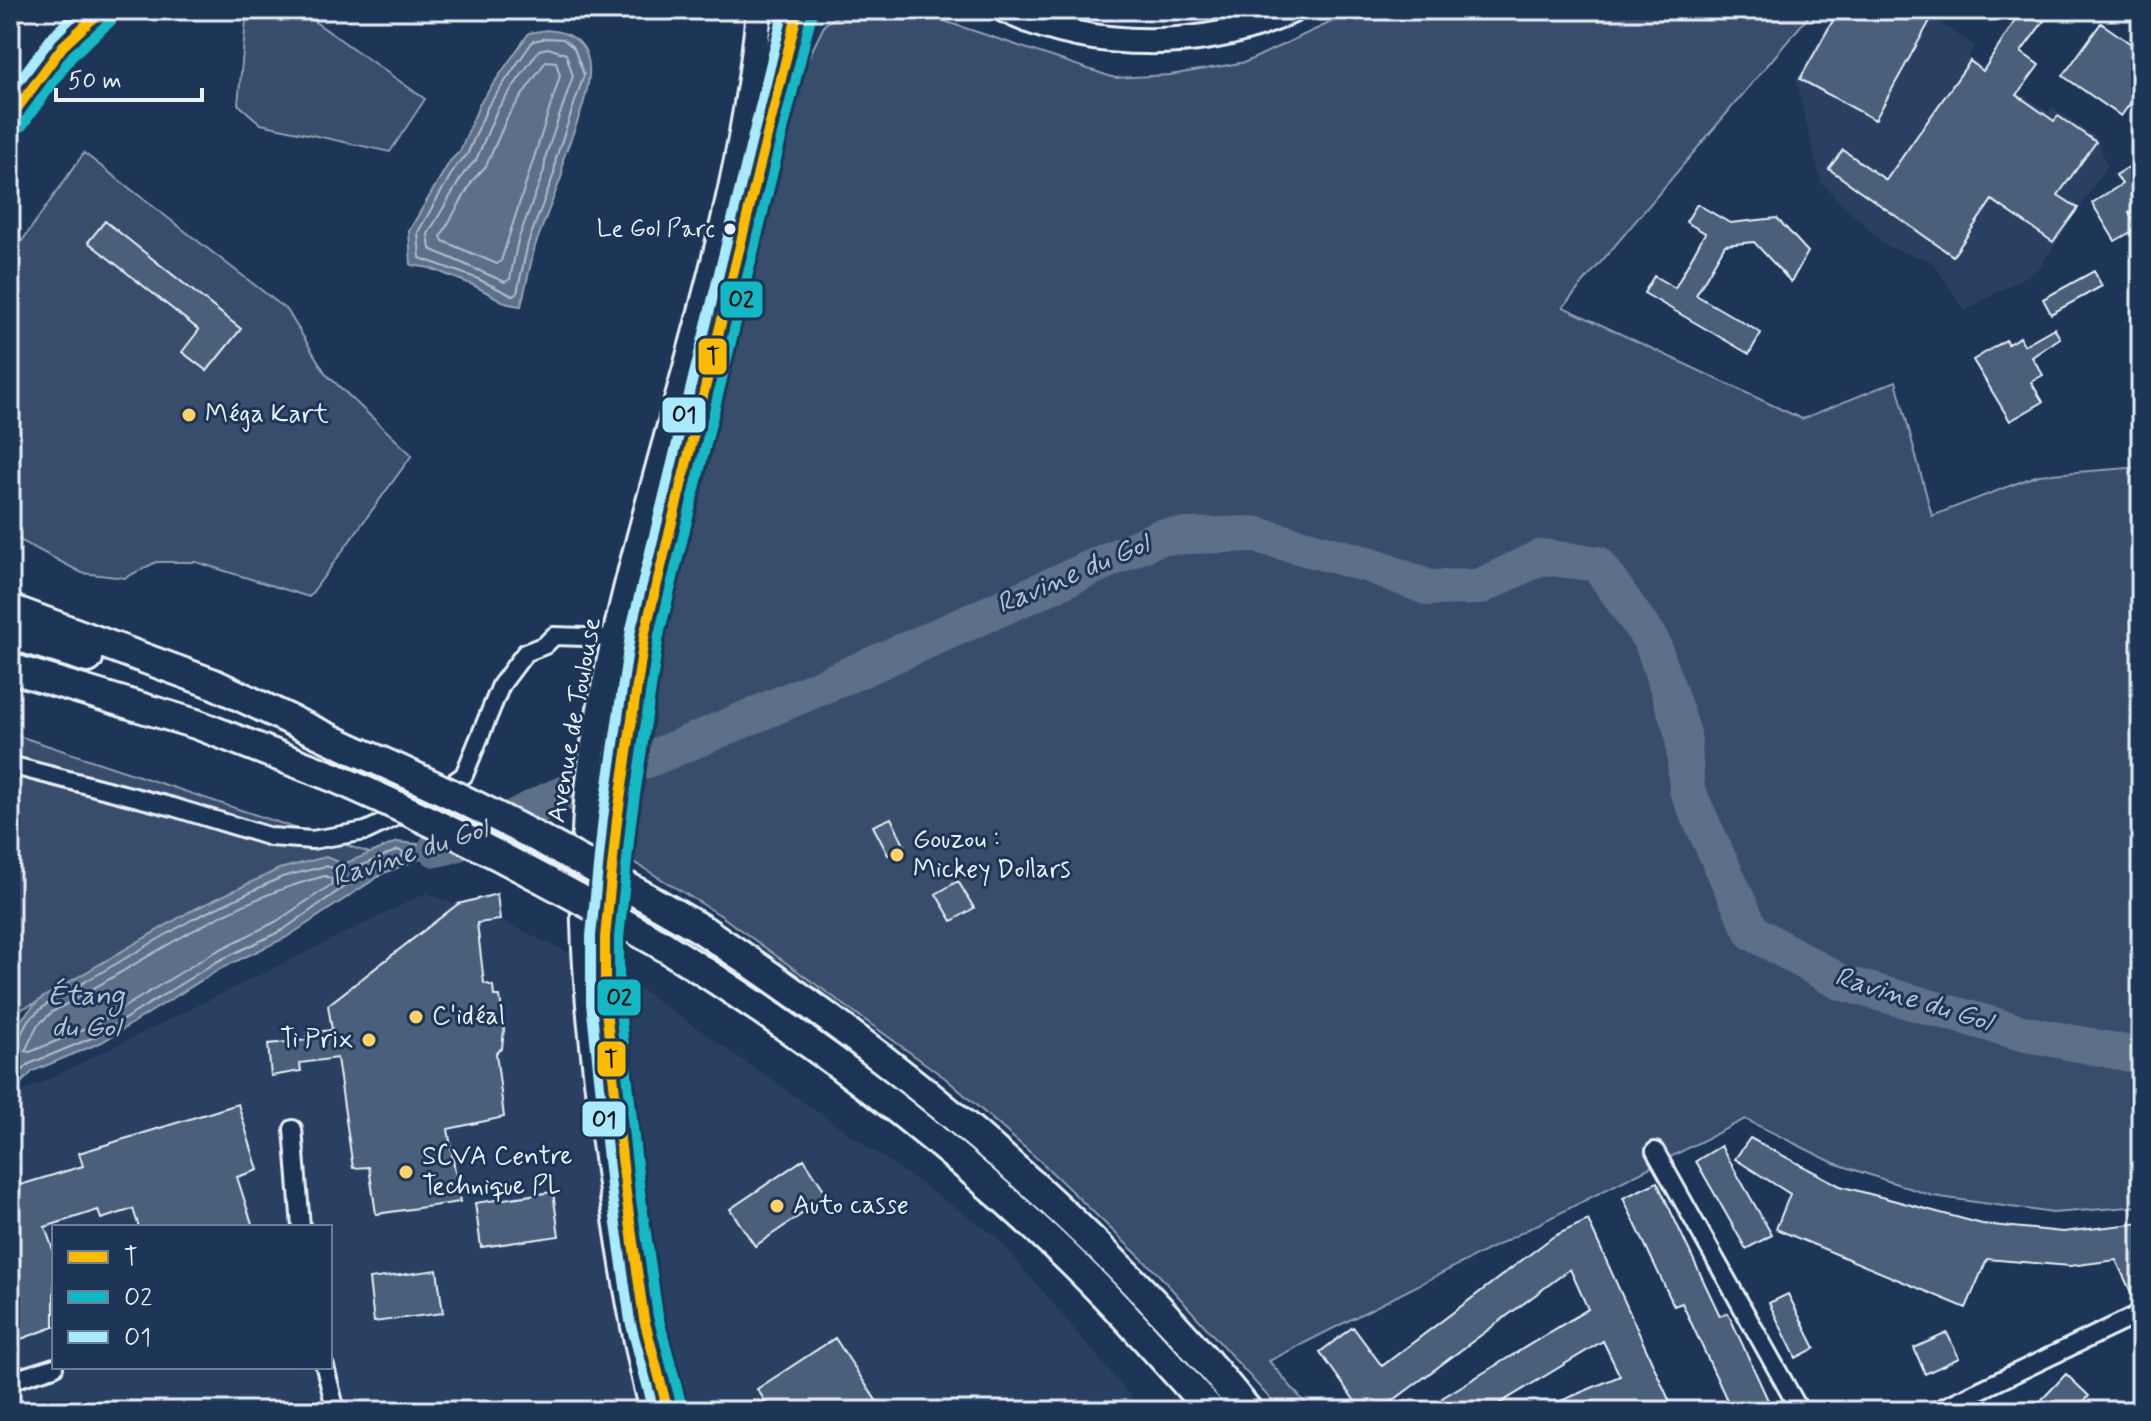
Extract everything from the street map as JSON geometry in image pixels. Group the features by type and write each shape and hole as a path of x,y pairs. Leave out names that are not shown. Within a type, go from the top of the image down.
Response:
{"highway":[{"path":"10,86 42,42 73,10"},
{"path":"10,118 47,64 85,22 102,10"},
{"path":"10,609 214,684 428,781 554,844 703,930 838,1025 1024,1178 1126,1275 1248,1411"},
{"path":"10,634 354,750"},
{"path":"10,668 196,724 433,820 531,869 747,997 849,1069 956,1156 1110,1300 1211,1411"}],"main road":[{"name":"Avenue de Toulouse","path":"653,1411 630,1323 588,1024 582,854 595,737 616,638 741,144 759,10"},
{"name":"Avenue de Toulouse","path":"741,144 798,10"},
{"path":"1005,10 1079,35 1124,42 1200,36 1266,21 1293,10"}],"street":[{"path":"10,765 173,807 271,837 312,840 366,831 423,804 464,775 501,685 525,653 545,645 554,636 616,638"},
{"path":"293,1129 301,1225"},
{"path":"1655,1151 1800,1411"},
{"path":"1936,1411 2141,1313"},
{"path":"10,1381 52,1368"},
{"path":"326,1369 336,1411"}],"shaded area":[{"path":"247,10 298,10 425,99 390,152 261,124 238,104"},
{"path":"847,10 911,10 1115,78 1170,75 1246,62 1357,10 1814,10 1563,307 1802,419 1896,381 1932,516 2038,475 2141,467 2141,1206 2053,1213 1933,1196 1834,1163 1745,1119 1269,1361 1312,1411 1281,1411 1160,1276 1040,1161 945,1078 720,915 596,839 653,603 770,168 801,73 825,24"},
{"path":"1835,10 1921,10 1975,46 1968,57 2048,112 2052,107 2097,138 2107,166 2040,268 1965,311 1933,262 1886,246 1821,183 1796,81"},
{"name":"Méga Kart","path":"84,153 287,310 326,374 412,455 309,597 196,562 156,562 125,578 82,573 10,535 10,258"},
{"path":"10,733 376,855 10,1014"},
{"path":"426,893 500,920 632,983 996,1236 1143,1411 10,1411 10,1098"}],"water":[{"path":"547,30 570,36 583,47 589,63 588,82 563,160 562,175 535,246 521,306 508,304 473,285 430,268 411,265 409,231 450,161 460,151 480,103 529,33"},
{"name":"Étang du Gol","path":"397,842 450,847 384,873 287,937 220,969 102,1042 33,1071 10,1094 10,1052 15,1030 42,998 189,912 279,869 326,857 344,864"}],"building":[{"path":"1839,10 1914,10 1931,19 1875,120 1800,79"},
{"path":"2022,10 2052,10 2021,52 2039,65 2017,95 2054,121 2058,116 2096,142 2058,195 2078,208 2053,242 1992,200 1953,256 1829,169 1843,150 1886,180 1970,61 1983,71"},
{"path":"2101,23 2141,51 2141,88 2121,116 2063,76"},
{"path":"2132,165 2135,170 2141,166 2141,206 2129,213 2138,228 2115,241 2092,203 2122,184 2116,175"},
{"path":"1697,204 1730,223 1777,218 1808,252 1791,282 1754,242 1725,245 1696,295 1761,333 1749,354 1644,293 1654,276 1675,288 1705,233 1686,222"},
{"path":"105,221 241,329 207,371 182,352 199,330 88,242"},
{"path":"2094,271 2102,286 2051,314 2043,299"},
{"path":"2054,328 2060,338 2032,357 2043,375 2031,382 2043,402 2010,421 1973,360 2006,340 2008,344 2020,337 2024,345"},
{"path":"891,818 905,847 888,855 873,826"},
{"path":"958,881 974,908 952,921 936,894"},
{"name":"C'idéal","path":"497,894 500,920 477,923 484,983 493,986 494,996 500,996 504,1030 502,1048 496,1053 504,1117 448,1129 460,1202 376,1214 369,1167 353,1168 337,1058 300,1063 301,1071 271,1076 268,1044 307,1040 307,1033 332,1030 328,1005 458,904"},
{"path":"238,1104 258,1170 237,1177 252,1225 138,1225 133,1209 101,1219 98,1210 45,1227 52,1247 52,1328 10,1343 10,1188 83,1166 79,1153"},
{"path":"1750,1138 1840,1186 1982,1224 2063,1232 2141,1223 2141,1302 2136,1303 2116,1260 2070,1266 1987,1259 1966,1308 1776,1229 1790,1194 1735,1159"},
{"path":"1721,1146 1772,1235 1746,1249 1696,1161"},
{"path":"804,1159 828,1196 755,1246 730,1209"},
{"path":"1657,1182 1720,1316 1728,1313 1773,1411 1732,1411 1682,1303 1674,1306 1623,1198"},
{"path":"553,1192 559,1236 481,1247 475,1203"},
{"path":"1588,1220 1674,1411 1537,1411 1620,1376 1603,1341 1487,1411 1450,1411 1442,1398 1588,1309 1570,1269 1379,1411 1362,1411 1320,1352 1353,1327 1382,1366 1554,1236"},
{"path":"437,1270 443,1313 374,1322 369,1279"},
{"path":"1788,1294 1815,1348 1796,1358 1769,1303"},
{"path":"1947,1333 1959,1358 1925,1374 1914,1348"},
{"path":"835,1338 883,1411 772,1411 757,1389"},
{"path":"2066,1374 2089,1396 2074,1411 2031,1411"}],"waterway":[{"name":"Ravine du Gol","path":"436,849 466,840 548,800 863,669 1160,537 1253,534 1370,565 1429,588 1479,587 1541,557 1598,564 1652,642 1683,734 1687,790 1752,932 1840,982 2022,1033 2141,1056"}],"transit line":[{"name":"O1","path":"10,93 52,37 79,10"},
{"name":"T","path":"10,118 63,46 102,10"},
{"name":"O1","path":"654,1411 630,1321 612,1196 591,1003 591,936 603,818 631,629 784,10"},
{"name":"T","path":"668,1411 644,1319 626,1194 605,1001 605,937 617,820 645,632 798,10"},
{"name":"O2","path":"682,1407 658,1316 640,1192 619,1000 619,938 631,822 659,635 812,13"},
{"name":"O2","path":"22,126 73,55 111,21"}],"place":[{"name":"Le Gol Parc","path":"730,229"},
{"name":"Méga Kart","path":"189,415"},
{"name":"Gouzou : Mickey Dollars","path":"897,855"},
{"name":"C'idéal","path":"416,1017"},
{"name":"Ti Prix","path":"369,1040"},
{"name":"SCVA Centre Technique PL","path":"406,1172"},
{"name":"Auto casse","path":"777,1206"}]}
